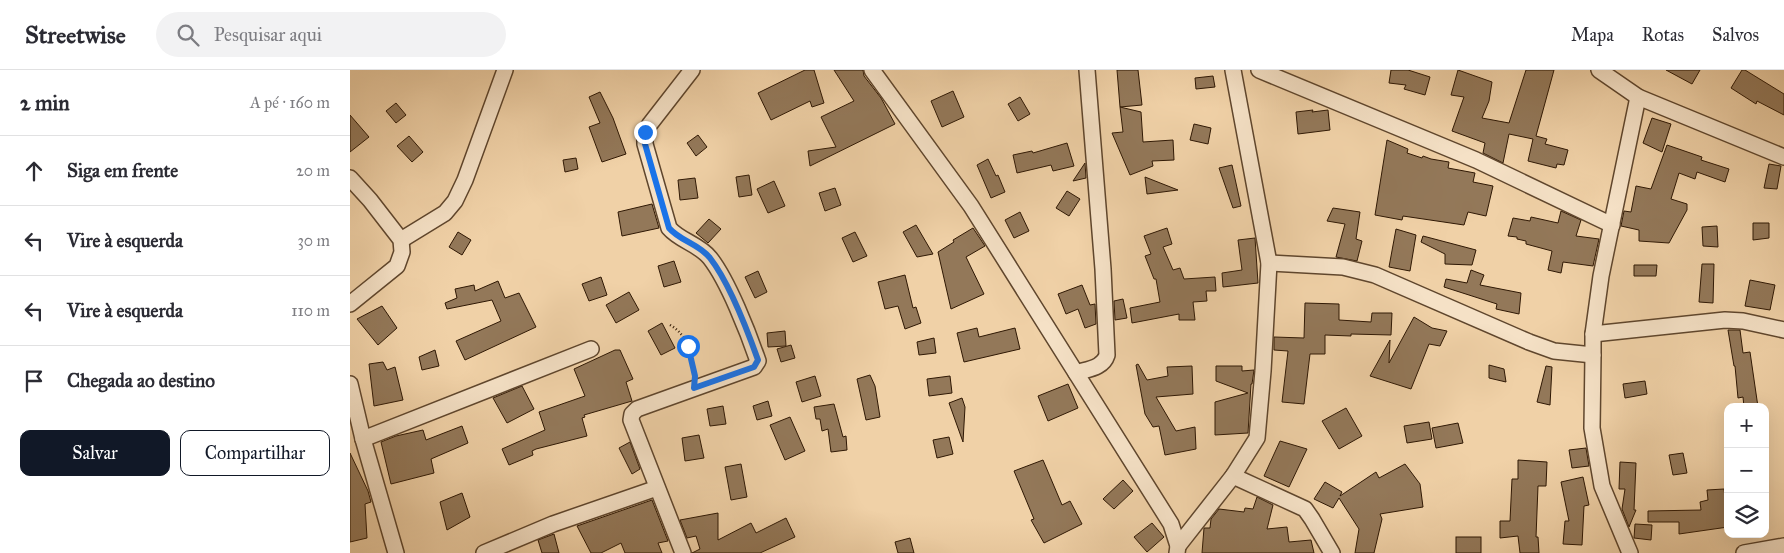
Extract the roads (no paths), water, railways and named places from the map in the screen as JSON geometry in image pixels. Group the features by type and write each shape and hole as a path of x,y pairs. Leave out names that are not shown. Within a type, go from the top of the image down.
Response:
{"street":[{"path":"401,240 445,213 454,201 465,180 505,70"},
{"path":"683,553 632,420 632,414 637,409 754,367 758,360 728,289 710,258 700,248 675,235 669,228 645,144 645,132 650,124 692,70"},
{"path":"872,70 971,206 1171,524 1178,549"},
{"path":"1076,373 1099,366 1105,362 1107,354 1104,269 1087,70"},
{"path":"1178,549 1234,476 1257,438 1269,263 1233,70"},
{"path":"1259,70 1476,160 1612,225"},
{"path":"1599,70 1638,97 1784,157"},
{"path":"1630,553 1602,486 1592,428 1593,334 1601,276 1638,97"},
{"path":"350,178 401,240 402,252 397,266 350,304"},
{"path":"1269,263 1343,267 1375,275 1529,342 1554,351 1593,355"},
{"path":"1593,334 1725,320 1743,321 1784,330"},
{"path":"363,439 591,349"},
{"path":"350,384 363,439 396,553"},
{"path":"1234,476 1305,510 1332,553"},
{"path":"484,553 553,524 657,488"},
{"path":"1744,553 1784,546"}]}
